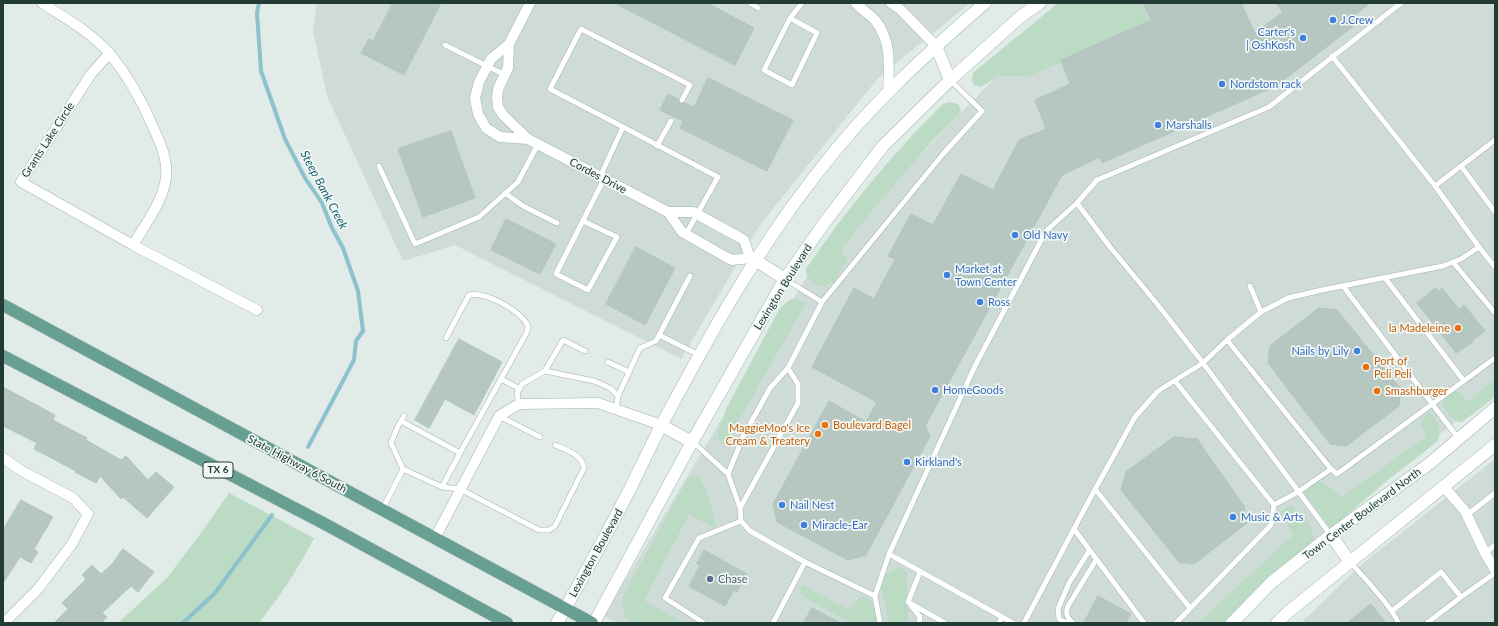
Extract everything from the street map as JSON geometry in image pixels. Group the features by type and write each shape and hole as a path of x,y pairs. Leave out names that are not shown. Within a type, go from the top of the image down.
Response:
{"main road":[{"name":"Lexington Boulevard","path":"557,623 618,514 661,425 752,259 837,148 888,91 985,3"},
{"name":"Lexington Boulevard","path":"593,623 692,442 785,279 825,222 883,146 950,80 1020,17 1040,3"},
{"path":"936,46 950,80"},
{"path":"752,259 785,279"},
{"name":"State Highway 6 South","path":"3,305 593,623"},
{"name":"TX 6","path":"3,356 323,523 507,623"},
{"name":"Town Center Boulevard North","path":"1233,622 1272,582 1331,535 1428,464 1495,408"},
{"path":"661,425 692,442"},
{"path":"1277,623 1287,613 1495,445"},
{"path":"1331,535 1350,562"}],"street":[{"path":"42,3 90,36 109,54 135,89 164,154 166,176 162,194 133,245"},
{"name":"Cordes Drive","path":"528,139 500,137 486,128 481,122 475,98 479,82 491,59 508,44 530,3"},
{"path":"856,3 875,20 886,41 889,52 888,91"},
{"path":"891,3 936,46"},
{"name":"Cordes Drive","path":"508,44 508,68 498,89 498,107 503,115 528,139 668,212 693,212 697,214 744,240 752,259 732,260 682,232 668,212"},
{"name":"Grants Lake Circle","path":"109,54 91,74 21,182 133,245 257,310"},
{"path":"435,538 498,416 519,404 598,403 661,425"},
{"path":"3,458 22,471 72,498 88,514 72,544 38,589 4,623"},
{"path":"1444,486 1467,515 1495,572"}],"lane":[{"path":"750,3 758,8"},
{"path":"790,18 817,33 792,85 764,70 790,18 802,3"},
{"path":"880,623 875,596 889,554 975,366 1046,231 1077,204 1097,180 1269,107 1401,3"},
{"path":"682,100 690,85 581,29 550,89 718,177 686,234"},
{"path":"445,45 505,75"},
{"path":"1332,56 1435,186 1495,267"},
{"path":"728,474 743,437 770,388 788,368 822,302 942,154 982,111 950,80"},
{"path":"657,146 671,121"},
{"path":"582,221 617,237 588,290 556,274 602,178 623,127"},
{"path":"1435,186 1495,140"},
{"path":"379,166 415,244 479,217 518,182 538,144"},
{"path":"1461,166 1495,212"},
{"path":"505,193 523,206 557,223"},
{"path":"1077,204 1203,363 1331,535"},
{"path":"1024,623 1135,417 1158,391 1203,363 1227,340 1261,312 1288,298 1443,266 1479,247"},
{"path":"1453,262 1495,313"},
{"path":"616,410 618,396 640,348 656,341 690,276"},
{"path":"1385,278 1464,381"},
{"path":"785,279 822,302"},
{"path":"1250,286 1261,312"},
{"path":"1343,286 1459,439"},
{"path":"442,487 527,332 528,326 525,320 513,310 482,295 474,294 469,295 446,338"},
{"path":"659,335 699,355"},
{"path":"519,404 517,393 522,384 545,371 564,340 585,351"},
{"path":"1227,340 1331,469 1337,474 1495,358"},
{"path":"608,362 629,372"},
{"path":"740,508 798,404 798,384 788,368"},
{"path":"545,371 594,381 610,388 618,396"},
{"path":"501,379 520,388"},
{"path":"1174,381 1274,505 1271,525 1176,623"},
{"path":"404,416 391,443 403,469 442,487 460,489 539,530 549,530 555,526 584,468 583,462 578,457 555,445"},
{"path":"498,416 540,437"},
{"path":"401,421 460,453"},
{"path":"692,442 728,474 740,508 741,521 750,531 805,562 875,596"},
{"path":"382,510 403,469"},
{"path":"1274,505 1298,492 1331,469"},
{"path":"1095,489 1190,608"},
{"path":"1467,515 1495,492"},
{"path":"704,623 665,598 699,538 741,521"},
{"path":"1074,529 1144,623"},
{"path":"1485,554 1495,545"},
{"path":"1067,623 1059,619 1057,614 1058,609 1069,583 1089,551"},
{"path":"889,554 1013,623"},
{"path":"1073,623 1067,618 1066,612 1068,606 1096,560"},
{"path":"773,623 805,562"},
{"path":"1350,562 1392,611 1398,623"},
{"path":"908,602 920,572"},
{"path":"1392,611 1441,572 1461,597"},
{"path":"1427,623 1495,572"},
{"path":"908,602 920,617 919,623"},
{"path":"908,602 946,623"},
{"path":"999,623 1002,617"}],"shaded area":[{"path":"317,3 970,3 878,78 760,225 681,359 455,245 403,261 327,96 313,31"},
{"path":"1068,3 1495,3 1495,391 1410,458 1222,623 616,623 604,616 815,263"},
{"path":"1495,459 1495,623 1301,623 1361,565"}],"green space":[{"path":"1058,3 1142,3 1150,20 1062,59 1060,63 1029,76 999,76 981,87 974,85 972,80 973,73"},
{"path":"949,102 958,104 961,110 959,115 933,140 842,248 843,253 848,259 834,281 825,287 818,285 809,279 806,269 853,204 924,123 943,104"},
{"path":"791,299 796,299 805,303 805,305 728,439 723,445 717,437 726,409 780,308"},
{"path":"1495,380 1495,397 1462,422 1456,421 1443,407 1446,396 1450,393 1456,391 1461,394 1467,402"},
{"path":"1429,413 1437,421 1439,433 1438,441 1389,479 1332,528 1330,527 1304,493 1304,489 1316,480 1334,490 1340,497 1342,497 1427,436 1420,422"},
{"path":"696,474 700,478 706,491 716,525 715,527 710,526 689,514 645,599 645,601 684,623 631,623 623,610 624,594 688,478"},
{"path":"229,493 314,538 302,561 259,623 118,623 167,578"},
{"path":"1289,506 1299,511 1303,515 1312,532 1314,543 1226,623 1198,623 1294,534 1281,515 1281,512"},
{"path":"899,567 907,573 908,623 889,623 881,586 885,575"},
{"path":"802,585 847,609 859,598 864,596 868,597 873,604 877,623 851,623 803,596 800,589"}],"building":[{"path":"393,3 441,3 404,75 361,53 369,39 373,41"},
{"path":"615,3 707,3 754,28 735,65"},
{"name":"Market at Town Center","path":"1143,3 1241,3 1255,33 1283,12 1276,3 1370,3 1351,18 1356,24 1276,86 1102,163 1100,157 1062,175 925,426 930,436 866,555 848,560 777,522 773,504 829,401 866,422 877,402 812,367 854,288 874,299 895,259 888,256 911,214 933,225 961,174 993,190 1019,140 1046,129 1035,100 1070,84 1061,60 1151,20"},
{"path":"708,78 793,120 767,171 680,128 683,121 660,110 668,94 678,99 680,104 685,103 694,107"},
{"path":"451,131 475,198 423,217 398,149"},
{"path":"506,219 556,244 540,274 491,250"},
{"path":"636,247 675,268 645,325 606,304"},
{"path":"1436,288 1438,292 1442,288 1459,309 1464,305 1485,331 1472,341 1473,342 1456,353 1417,303"},
{"path":"1319,308 1337,310 1401,389 1399,406 1346,446 1330,444 1268,363 1270,346"},
{"path":"459,339 502,362 474,415 445,399 429,428 415,420"},
{"path":"3,387 55,415 53,420 87,438 86,440 121,460 126,456 148,480 156,472 174,487 147,518 123,497 121,499 100,476 96,483 34,449 37,443 3,426"},
{"path":"1174,437 1197,439 1244,506 1247,523 1194,564 1179,562 1121,490 1126,472"},
{"path":"21,500 53,517 34,549 38,552 31,563 20,557 3,583 3,530"},
{"path":"123,549 154,572 138,592 131,586 102,613 107,617 101,623 54,623 68,609 62,603 86,579 82,575 92,565 101,574 112,564"},
{"path":"704,550 747,574 737,592 734,590 725,606 689,586 700,565 697,564"},
{"path":"1098,596 1131,614 1126,623 1084,623"},
{"path":"1371,604 1386,623 1347,623"},
{"path":"812,608 841,623 804,623"}],"waterway":[{"name":"Steep Bank Creek","path":"259,3 257,13 261,71 285,139 305,178 322,203 332,228 343,248 358,291 363,331 356,341 354,360 308,447"},
{"path":"183,623 215,593 272,515"}],"place":[{"name":"J.Crew","path":"1333,20"},
{"name":"Carter's | OshKosh","path":"1303,38"},
{"name":"Nordstom rack","path":"1222,84"},
{"name":"Marshalls","path":"1158,125"},
{"name":"Old Navy","path":"1015,235"},
{"name":"Market at Town Center","path":"947,275"},
{"name":"Ross","path":"980,302"},
{"name":"la Madeleine","path":"1458,328"},
{"name":"Nails by Lily","path":"1357,351"},
{"name":"Port of Peli Peli","path":"1366,367"},
{"name":"HomeGoods","path":"935,390"},
{"name":"Smashburger","path":"1377,391"},
{"name":"Boulevard Bagel","path":"825,425"},
{"name":"MaggieMoo's Ice Cream & Treatery","path":"818,434"},
{"name":"Kirkland's","path":"907,462"},
{"name":"Nail Nest","path":"782,505"},
{"name":"Music & Arts","path":"1233,517"},
{"name":"Miracle-Ear","path":"804,525"},
{"name":"Chase","path":"710,579"}]}
